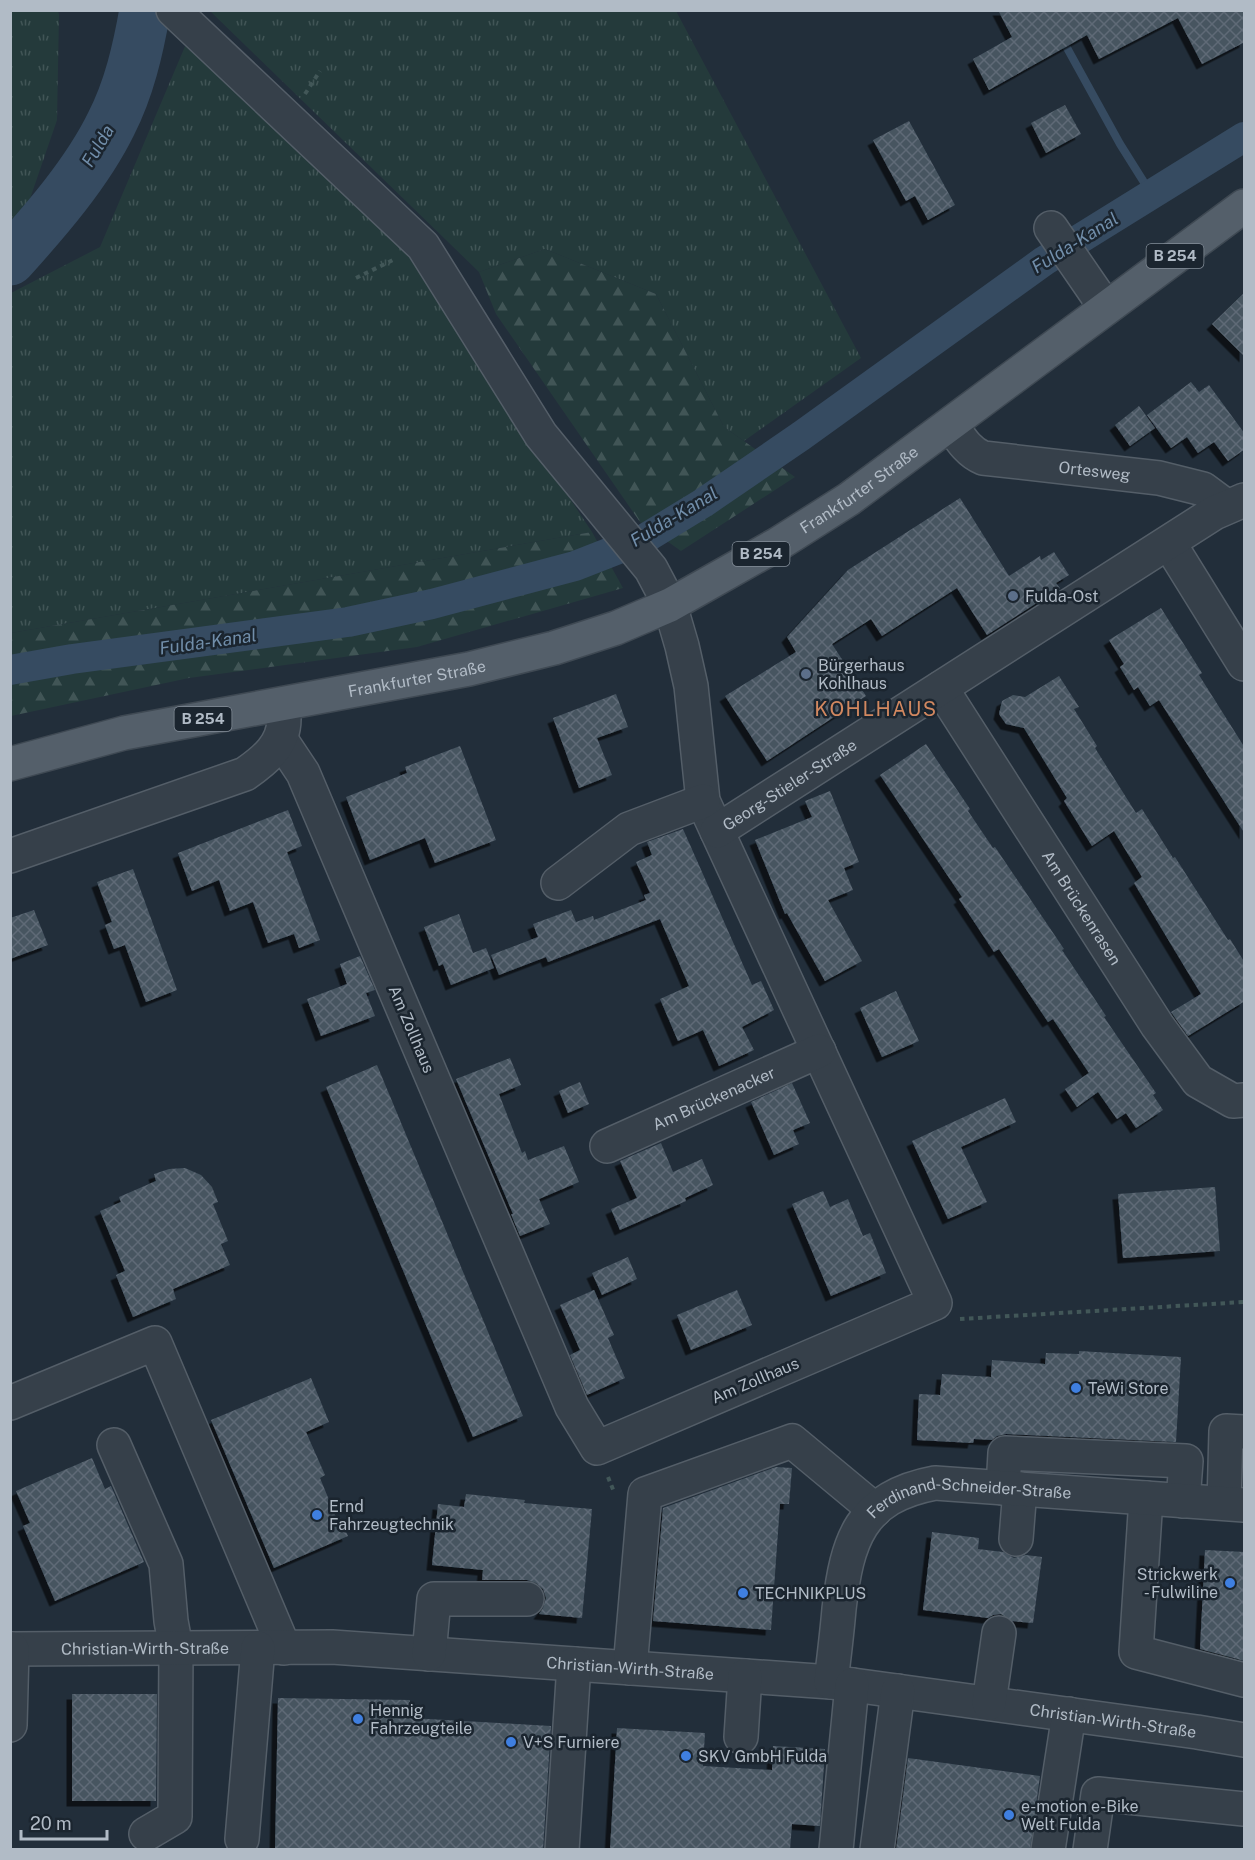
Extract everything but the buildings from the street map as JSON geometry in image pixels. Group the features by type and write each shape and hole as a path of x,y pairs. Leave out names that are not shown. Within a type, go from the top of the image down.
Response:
{"main road":[{"name":"Frankfurter Straße","path":"10,764 124,733 469,669 554,648 616,628 670,605 778,544 849,499 1245,206"}],"street":[{"path":"173,10 423,246 541,435 650,568 670,605 679,631 691,686 704,801 935,1303"},
{"path":"1051,228 1106,308"},
{"name":"Ortesweg","path":"951,425 968,448 983,458 1159,478 1203,489 1235,503"},
{"name":"Georg-Stieler-Straße","path":"717,831 1235,503"},
{"path":"1169,543 1245,664"},
{"name":"Am Brückenrasen","path":"941,688 1157,1025 1198,1081 1233,1101 1245,1100"},
{"path":"10,856 245,774 264,761 281,740 284,722 282,705"},
{"name":"Am Zollhaus","path":"281,740 303,773 572,1407 597,1448 935,1303"},
{"path":"558,883 629,829 704,801"},
{"name":"Am Brückenacker","path":"607,1146 819,1051"},
{"path":"10,1403 155,1342 271,1648 242,1839"},
{"path":"1234,1504 1226,1431 1245,1432"},
{"path":"630,1668 645,1494 792,1441 874,1510"},
{"path":"114,1445 166,1564 176,1648 175,1817 147,1834"},
{"path":"1016,1539 1005,1453 1186,1461 1183,1501"},
{"name":"Ferdinand-Schneider-Straße","path":"836,1850 845,1567 856,1533 880,1504 900,1492 935,1483 1234,1504"},
{"path":"1146,1498 1136,1652 1245,1680"},
{"path":"429,1654 434,1599 527,1599"},
{"path":"989,1703 999,1633"},
{"name":"Christian-Wirth-Straße","path":"10,1725 11,1649 332,1647 841,1683 1245,1740"},
{"path":"562,1850 574,1664"},
{"path":"741,1737 745,1676"},
{"path":"877,1850 898,1691"},
{"path":"1048,1850 1069,1714"},
{"path":"1090,1850 1098,1794 1245,1809"}],"path":[{"path":"356,278 423,246"},
{"path":"935,1303 957,1320 1245,1302"}],"green space":[{"path":"11,10 58,11 59,15 57,120 21,225 11,227"},
{"path":"210,11 676,11 861,358 744,441 724,427 656,294 545,249 479,272"},
{"path":"186,44 408,254 592,532 11,633 11,293 100,247"},
{"path":"545,249 656,294 724,427 795,477 681,551 640,522 496,314 479,272"},
{"path":"592,532 623,588 417,647 189,678 11,716 11,633"}],"waterway":[{"name":"Fulda","path":"10,260 65,195 101,142 128,83 145,10"},
{"path":"1061,37 1120,144 1152,195"},
{"name":"Fulda-Kanal","path":"10,670 72,659 348,622 432,604 575,566 644,539 703,503 801,436 1044,261 1244,137"}],"place":[{"name":"Fulda-Ost","path":"1013,596"},
{"name":"Bürgerhaus Kohlhaus","path":"806,674"},
{"name":"TeWi Store","path":"1076,1388"},
{"name":"Ernd Fahrzeugtechnik","path":"317,1515"},
{"name":"Strickwerk - Fulwiline","path":"1230,1583"},
{"name":"TECHNIKPLUS","path":"743,1593"},
{"name":"Hennig Fahrzeugteile","path":"358,1719"},
{"name":"V+S Furniere","path":"511,1742"},
{"name":"SKV GmbH Fulda","path":"686,1756"},
{"name":"e-motion e-Bike Welt Fulda","path":"1009,1815"}],"district":[{"name":"KOHLHAUS","path":"876,709"}]}
